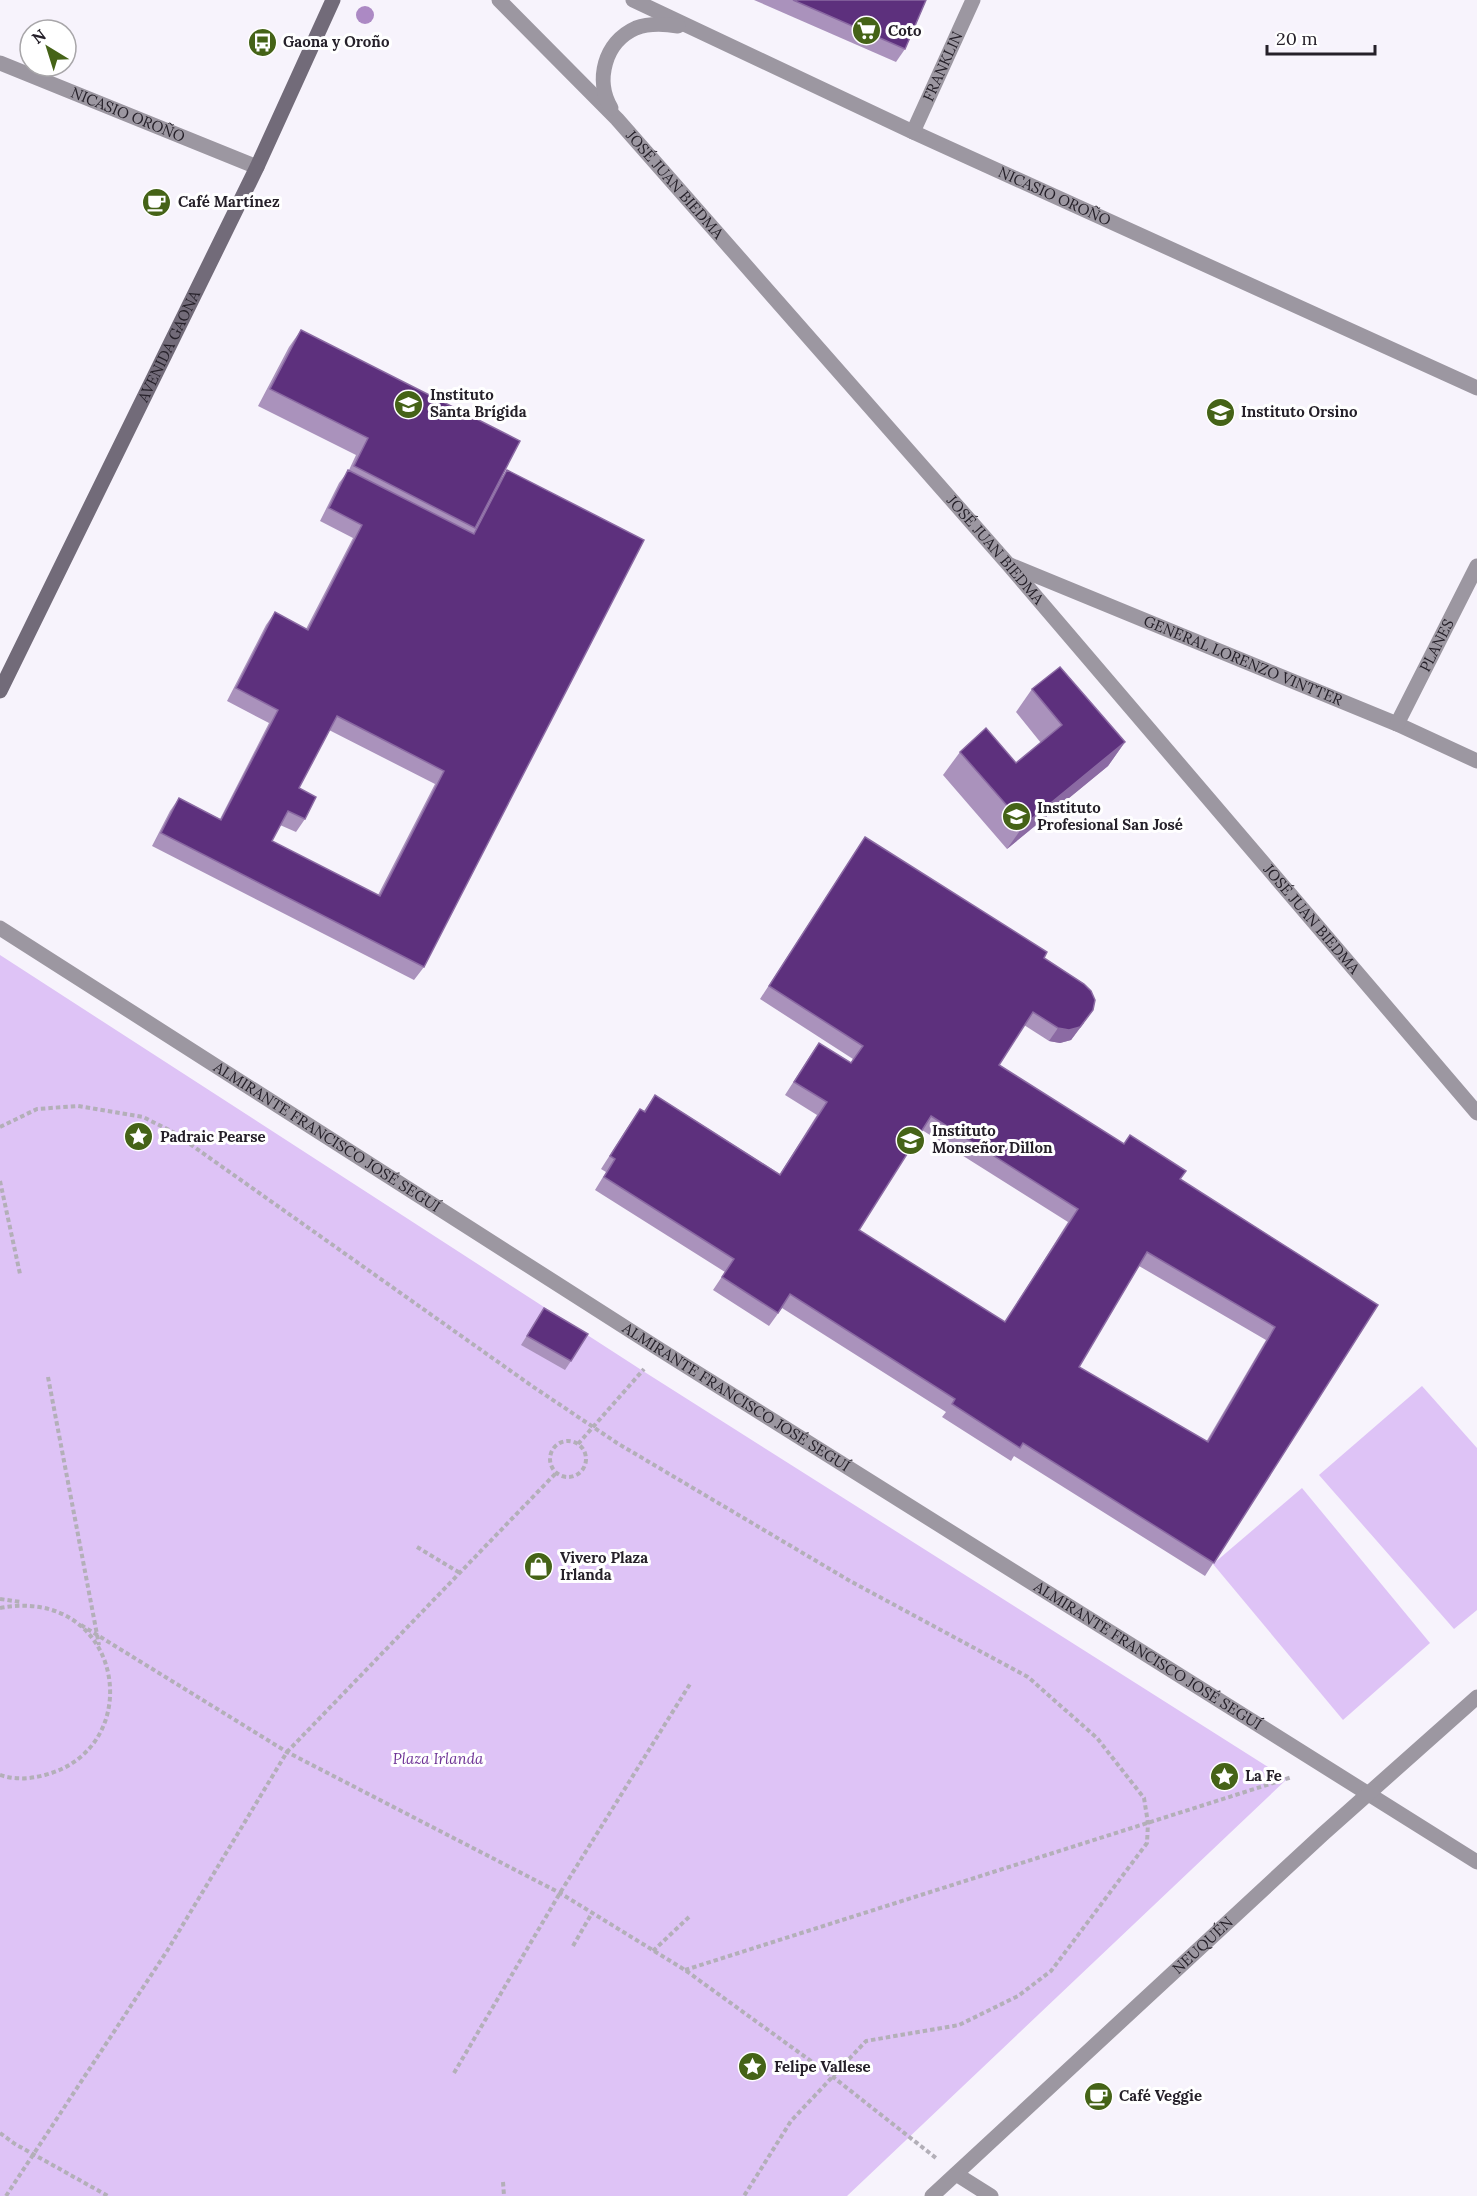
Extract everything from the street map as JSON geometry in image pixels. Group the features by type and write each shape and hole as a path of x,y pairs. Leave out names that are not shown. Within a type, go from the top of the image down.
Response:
{"main road":[{"name":"AVENIDA GAONA","path":"0,692 257,166 333,0"}],"street":[{"name":"JOSÉ JUAN BIEDMA","path":"499,0 617,119 1008,564 1477,1113"},
{"name":"NICASIO OROÑO","path":"633,0 913,132 1477,388"},
{"name":"FRANKLIN","path":"913,132 973,0"},
{"path":"617,119 603,95 603,68 615,44 636,28 660,24 687,27"},
{"name":"NICASIO OROÑO","path":"0,63 257,166"},
{"name":"GENERAL LORENZO VINTTER","path":"1008,564 1397,724 1477,761"},
{"name":"PLANES","path":"1397,724 1477,566"},
{"name":"ALMIRANTE FRANCISCO JOSÉ SEGUÍ","path":"0,928 659,1349 1477,1862"},
{"name":"NEUQUÉN","path":"932,2196 1367,1794 1477,1697"},
{"path":"956,2174 991,2196"}],"path":[{"path":"0,1127 37,1109 78,1106 143,1117 163,1127 593,1427 850,1581 1028,1677 1097,1738 1144,1798 1148,1823 1147,1843 1051,1971 1018,1996 959,2025 866,2041 791,2121 744,2196"},
{"path":"0,1181 20,1274"},
{"path":"578,1444 659,1349"},
{"path":"0,1775 30,1779 60,1771 85,1754 102,1729 110,1699 110,1677 96,1632 48,1377"},
{"path":"566,1441 578,1444 586,1455 584,1468 574,1477 568,1478 555,1473 549,1462 552,1450 566,1441"},
{"path":"6,2196 167,1951 287,1752 555,1473"},
{"path":"417,1547 460,1573"},
{"path":"0,1599 54,1609 96,1632 287,1752 560,1893 685,1970 833,2077 956,2174"},
{"path":"0,1608 24,1603"},
{"path":"81,1624 100,1648"},
{"path":"454,2073 560,1893 690,1684"},
{"path":"685,1970 1325,1767"},
{"path":"573,1946 592,1913"},
{"path":"653,1951 689,1917"},
{"path":"0,2133 34,2155 108,2196"},
{"path":"504,2182 504,2196"}],"green space":[{"name":"Plaza Irlanda","path":"0,955 643,1371 1287,1779 847,2196 0,2196"},
{"path":"1422,1386 1477,1448 1477,1610 1454,1629 1319,1475"},
{"path":"1302,1488 1430,1643 1343,1720 1213,1564"}],"building":[{"path":"793,0 926,0 905,49"},
{"path":"301,330 520,441 475,528 354,466 368,438 270,389"},
{"path":"348,470 474,534 507,470 644,540 424,967 161,833 179,798 221,820 278,710 236,688 275,612 308,630 362,525 329,508","holes":["337,716 444,771 380,896 272,841 288,811 305,819 316,797 299,788"]},
{"path":"1060,667 1125,742 1024,825 960,752 986,728 1016,763 1062,725 1032,689"},
{"path":"865,837 1047,952 1044,958 1091,991 1095,1000 1093,1010 1080,1027 1069,1030 1058,1028 1033,1012 999,1065 1124,1144 1130,1135 1186,1171 1180,1179 1378,1305 1214,1563 1023,1443 1020,1448 952,1404 955,1399 790,1294 778,1313 722,1277 734,1259 604,1177 615,1159 610,1156 640,1109 645,1112 655,1095 780,1175 827,1102 794,1082 819,1043 851,1063 863,1046 769,986","holes":["931,1116 1078,1209 1005,1322 859,1230","1147,1252 1275,1327 1208,1442 1079,1367"]},
{"path":"544,1308 588,1334 571,1361 527,1336"}],"place":[{"name":"Coto","path":"867,31"},
{"name":"Gaona y Oroño","path":"262,42"},
{"name":"Café Martínez","path":"157,202"},
{"name":"Instituto Santa Brígida","path":"409,404"},
{"name":"Instituto Orsino","path":"1220,412"},
{"name":"Instituto Profesional San José","path":"1016,817"},
{"name":"Padraic Pearse","path":"139,1137"},
{"name":"Instituto Monseñor Dillon","path":"911,1140"},
{"name":"Vivero Plaza Irlanda","path":"539,1567"},
{"name":"La Fe","path":"1224,1776"},
{"name":"Felipe Vallese","path":"753,2067"},
{"name":"Café Veggie","path":"1098,2096"}]}
